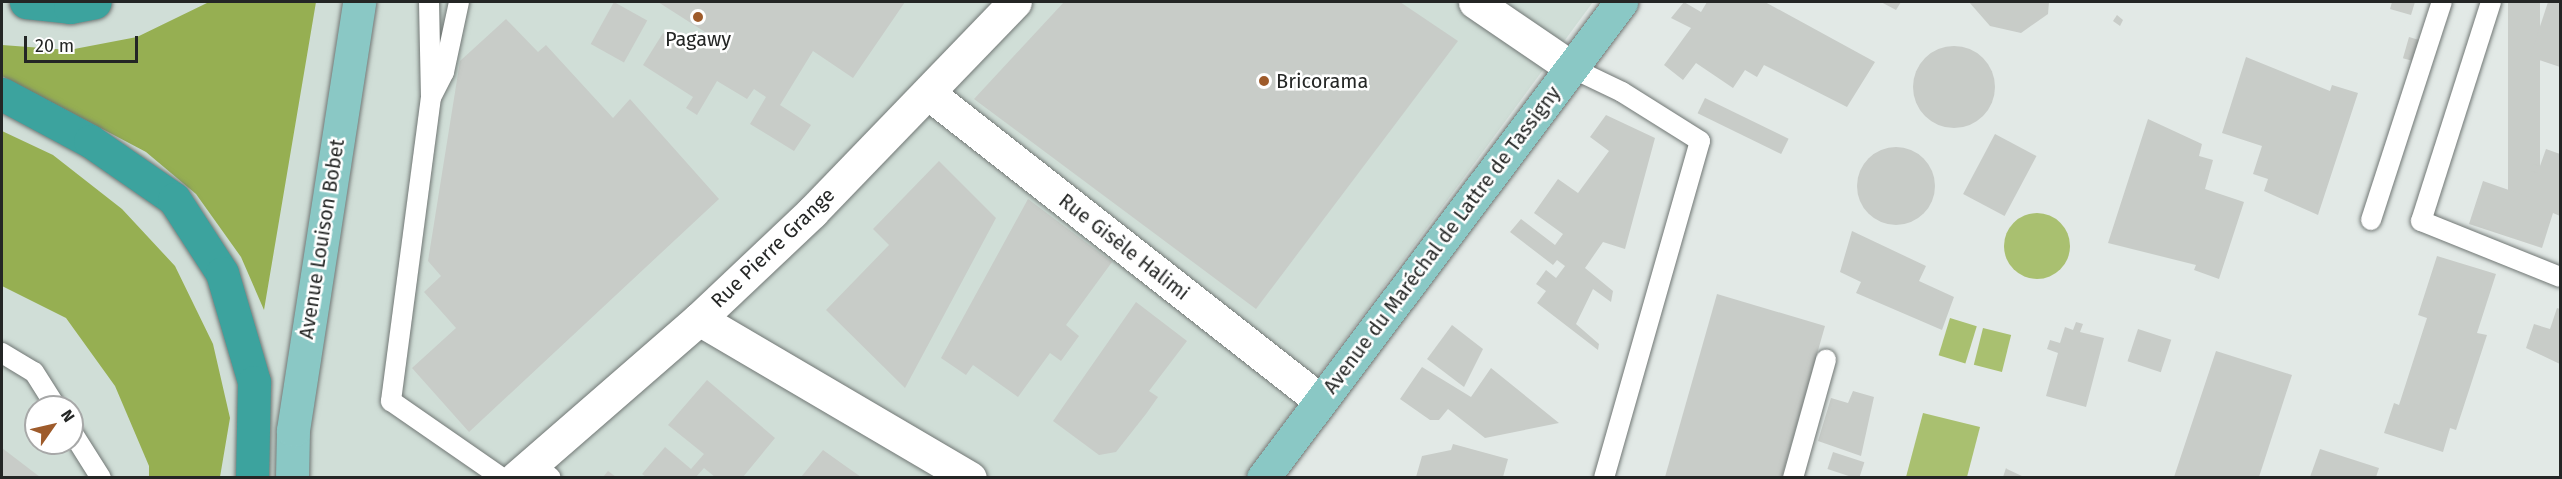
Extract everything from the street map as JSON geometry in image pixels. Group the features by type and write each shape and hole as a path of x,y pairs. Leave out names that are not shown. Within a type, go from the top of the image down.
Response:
{"highway":[{"path":"26,2 70,7 95,2"},
{"path":"2,94 90,141 174,200 222,273 254,382 252,477"}],"main road":[{"name":"Avenue Louison Bobet","path":"292,477 292,430 359,2"},
{"name":"Avenue du Maréchal de Lattre de Tassigny","path":"1263,477 1621,2"}],"street":[{"name":"Rue Pierre Grange","path":"533,473 699,319 928,93 1015,2"},
{"path":"1475,2 1572,68"},
{"name":"Rue Gisèle Halimi","path":"928,93 1321,401"},
{"path":"699,319 970,477"}],"lane":[{"path":"429,2 431,98 391,401 502,477"},
{"path":"431,98 444,72 459,2"},
{"path":"2371,220 2442,2"},
{"path":"2491,2 2421,221 2560,277"},
{"path":"1572,68 1622,92 1700,141 1604,477"},
{"path":"2,353 34,372 48,395"},
{"path":"1793,477 1826,360"},
{"path":"84,451 101,477"}],"shaded area":[{"path":"2,2 1593,2 1243,478 2,477"}],"green space":[{"path":"209,2 316,2 264,310 241,257 196,194 146,152 2,76 2,45 69,50 137,37"},
{"path":"2,131 53,155 122,209 175,266 213,344 230,418 220,477 149,477 149,466 115,386 66,318 2,286"},
{"path":"2037,213 2050,215 2060,223 2068,233 2070,246 2068,259 2060,269 2050,277 2037,279 2024,277 2014,269 2006,259 2004,246 2006,233 2014,223 2024,215"},
{"path":"1950,318 1977,326 1965,363 1939,355"},
{"path":"1983,328 2011,335 2002,372 1974,365"},
{"path":"1923,413 1980,427 1967,477 1906,477"}],"building":[{"path":"614,2 647,20 624,62 591,44"},
{"path":"658,2 905,2 853,78 813,51 780,105 811,125 794,151 750,124 766,97 754,89 747,99 717,81 697,115 686,108 693,97 643,65 663,33 694,50 705,32"},
{"path":"1064,2 1400,2 1458,41 1256,309 974,99"},
{"path":"1684,2 1701,12 1707,2 1765,2 1875,62 1847,107 1764,65 1757,77 1745,70 1733,88 1696,63 1683,80 1664,65 1691,28 1671,18"},
{"path":"1881,2 1901,2 1896,10"},
{"path":"1969,2 2049,2 2048,14 2021,33 1990,26"},
{"path":"2392,2 2415,2 2411,15 2390,9"},
{"path":"2508,2 2540,2 2540,197 2508,197"},
{"path":"2548,2 2560,2 2560,67 2530,57"},
{"path":"2117,15 2123,20 2120,26 2113,21"},
{"path":"506,19 538,52 546,45 613,118 630,99 719,199 469,432 412,368 456,328 424,292 441,276 428,261 460,61"},
{"path":"2409,37 2423,41 2417,62 2403,58"},
{"path":"1954,46 1970,49 1983,58 1992,71 1995,87 1992,103 1983,116 1970,125 1954,128 1938,125 1925,116 1916,103 1913,87 1916,71 1925,58 1938,49"},
{"path":"2246,57 2330,91 2332,85 2358,93 2318,215 2264,191 2268,179 2253,174 2262,146 2222,133"},
{"path":"1705,98 1789,139 1781,154 1698,113"},
{"path":"1606,115 1655,138 1625,249 1603,242 1585,268 1613,291 1611,302 1593,289 1576,324 1599,344 1598,350 1537,303 1546,291 1536,284 1546,270 1556,278 1565,266 1557,260 1553,265 1510,232 1521,219 1555,245 1563,234 1534,213 1558,179 1578,193 1609,151 1590,137"},
{"path":"2148,119 2202,144 2199,156 2213,160 2205,189 2244,202 2219,279 2194,270 2196,265 2108,243"},
{"path":"1995,134 2036,156 2005,216 1963,194"},
{"path":"1896,147 1911,150 1924,158 1932,171 1935,186 1932,201 1924,214 1911,222 1896,225 1881,222 1868,214 1860,201 1857,186 1860,171 1868,158 1881,150"},
{"path":"2546,149 2560,154 2560,216 2553,213 2542,248 2469,224 2483,181 2529,197 2538,173 2531,171 2533,164 2540,166"},
{"path":"939,161 996,218 905,388 826,310 889,245 873,229"},
{"path":"1028,199 1112,262 1066,325 1079,336 1061,361 1050,353 1018,397 973,365 966,375 941,358"},
{"path":"1852,231 1926,266 1919,281 1954,297 1942,330 1856,293 1861,282 1840,272"},
{"path":"2437,256 2496,274 2477,333 2487,335 2456,430 2450,428 2443,452 2384,433 2394,403 2399,405 2427,318 2418,315"},
{"path":"1717,294 1825,326 1782,477 1665,477"},
{"path":"1136,302 1187,341 1149,391 1158,397 1146,414 1116,452 1099,455 1053,421"},
{"path":"2557,308 2560,309 2560,364 2526,348 2534,324 2550,329"},
{"path":"2076,322 2083,324 2080,332 2104,338 2086,407 2046,396 2058,353 2047,349 2050,340 2060,343 2065,327 2073,330"},
{"path":"1452,325 1483,349 1464,387 1427,359"},
{"path":"2138,329 2171,340 2161,372 2127,361"},
{"path":"2216,351 2292,375 2259,477 2174,477"},
{"path":"1422,367 1471,397 1491,368 1559,423 1485,438 1448,409 1439,420 1430,420 1400,399"},
{"path":"707,380 775,438 743,477 715,477 704,468 696,477 646,477 642,474 665,447 691,469 704,454 668,425"},
{"path":"1853,391 1874,397 1861,456 1818,441 1831,398 1848,403"},
{"path":"1453,444 1508,459 1503,477 1416,477 1422,456 1451,450"},
{"path":"2,448 40,477 2,477"},
{"path":"2320,449 2379,468 2376,477 2310,477"},
{"path":"823,450 844,465 861,477 801,477"},
{"path":"1833,452 1864,462 1859,478 1827,469"},
{"path":"2007,469 2024,477 2003,477"},
{"path":"608,471 616,477 603,477"}],"place":[{"name":"Pagawy","path":"698,17"},
{"name":"Bricorama","path":"1264,81"}]}
